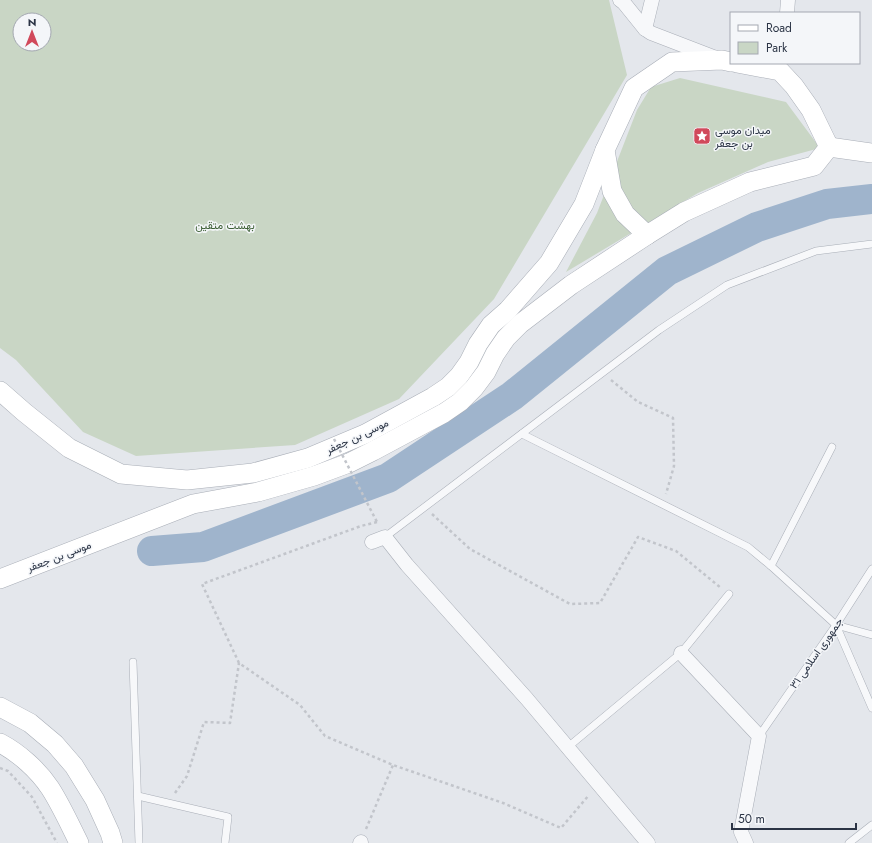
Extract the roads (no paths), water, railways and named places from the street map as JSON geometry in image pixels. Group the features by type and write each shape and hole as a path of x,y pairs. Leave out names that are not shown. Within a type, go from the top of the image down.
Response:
{"street":[{"path":"620,0 645,29 651,33 730,62"},
{"path":"645,29 652,0"},
{"path":"787,12 788,0"},
{"path":"730,62 672,62 634,88 605,150 612,191 625,214 647,235 684,212 750,182 814,166 828,146"},
{"path":"750,64 781,67 811,110 828,146"},
{"path":"828,146 872,153"},
{"name":"موسی بن جعفر","path":"0,390 24,412 69,448 121,474 187,480 253,473 308,458 365,434 433,397 448,387 459,376 491,325 508,310 549,263 584,204 605,150"},
{"name":"موسی بن جعفر","path":"0,579 193,504 258,492 314,476 349,463 380,448 444,413 460,402 474,388 486,372 494,354 506,338 520,324 571,285 647,235"},
{"path":"378,539 408,565 527,699 648,843"},
{"path":"682,653 759,736"},
{"path":"0,707 30,723 55,744 74,766 96,800 113,843"},
{"name":"جمهوری اسلامی ۳۱","path":"746,843 742,832 759,736"},
{"path":"0,742 32,766 49,787 79,843"}],"lane":[{"path":"378,539 424,508 659,330 727,285 816,251 872,244"},
{"path":"522,434 748,547 836,625 872,708"},
{"path":"771,566 832,447"},
{"name":"جمهوری اسلامی ۳۱","path":"759,736 836,625 872,569"},
{"path":"568,747 682,653 729,594"},
{"path":"836,625 872,635"},
{"path":"133,662 139,843"},
{"path":"138,796 228,817 225,843"},
{"path":"849,843 872,825"}],"waterway":[{"path":"152,551 203,547 388,478 512,396 667,271 757,227 827,204 872,199"}],"place":[{"name":"میدان موسی بن جعفر","path":"702,136"}],"park label":[{"name":"بهشت متقین","path":"225,225"}]}
